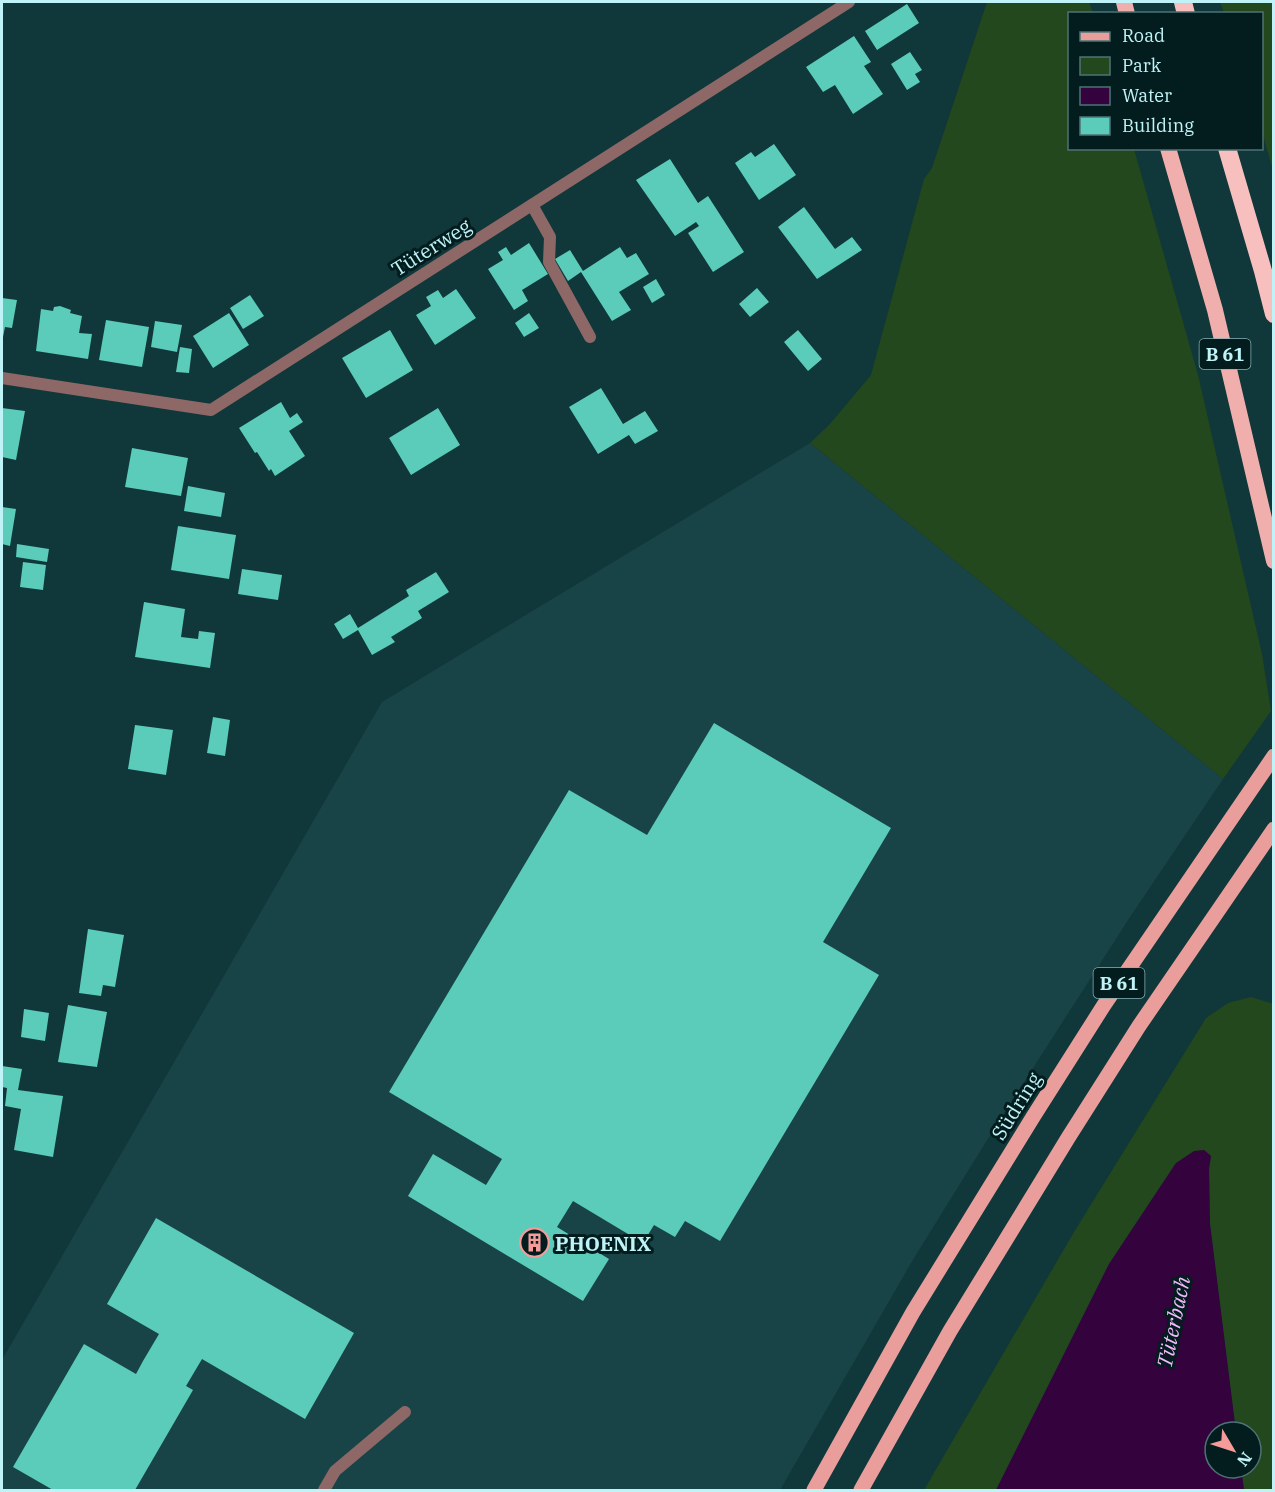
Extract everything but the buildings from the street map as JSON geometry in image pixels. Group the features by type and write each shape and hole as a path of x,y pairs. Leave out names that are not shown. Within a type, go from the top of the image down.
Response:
{"highway":[{"name":"B 61","path":"1169,150 1215,310 1274,561"},
{"path":"1228,150 1274,314"}],"main road":[{"name":"Südring","path":"814,1491 913,1312 1033,1117 1104,1005 1274,756"},
{"path":"861,1491 950,1331 1068,1138 1140,1026 1274,829"}],"street":[{"name":"Tüterweg","path":"2,378 211,410 849,2"},
{"path":"532,205 550,237 549,262 590,337"},
{"path":"324,1491 335,1471 405,1412"}],"shaded area":[{"path":"810,443 1223,779 1130,917 999,1121 914,1258 780,1490 2,1490 2,1360 382,702"}],"green space":[{"path":"987,2 1089,2 1093,12 1068,12 1068,150 1134,150 1198,375 1262,654 1271,711 1223,779 810,443 830,424 871,375 924,179 932,168"},
{"path":"1220,2 1273,2 1273,171 1263,135 1263,12 1224,12"},
{"path":"1251,997 1274,1004 1273,1490 1244,1490 1243,1480 1263,1480 1263,1420 1234,1420 1210,1224 1209,1169 1211,1156 1204,1150 1176,1163 1109,1264 996,1490 924,1490 1074,1232 1206,1018 1228,1003"}],"water":[{"name":"Tüterbach","path":"1204,1150 1211,1156 1209,1169 1210,1224 1234,1420 1203,1420 1203,1480 1243,1480 1244,1490 996,1490 1109,1264 1176,1163 1194,1151"}],"place":[{"name":"PHOENIX","path":"534,1243"}]}
